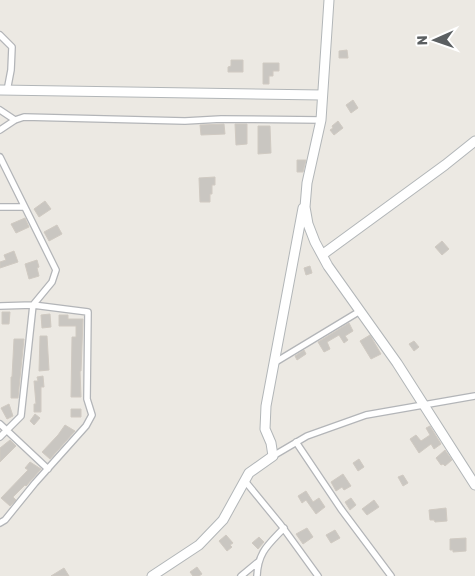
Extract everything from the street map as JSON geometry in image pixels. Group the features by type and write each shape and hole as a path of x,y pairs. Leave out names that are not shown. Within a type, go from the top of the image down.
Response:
{"main road":[{"path":"152,576 180,559 223,520 249,473 272,456 271,443 265,429 266,406 299,235 306,183 320,120 330,0"},
{"path":"3,91 322,95"},
{"path":"322,255 475,141"},
{"path":"306,183 305,207 308,224 322,255 423,404 475,485"}],"street":[{"path":"0,35 12,47 11,70 3,91"},
{"path":"0,110 15,120"},
{"path":"0,130 15,120 24,118 185,121 221,119 320,120"},
{"path":"0,157 56,270 52,282 33,305 21,416 0,437"},
{"path":"0,207 24,207"},
{"path":"0,306 33,305 88,312 87,399 92,415 86,426 5,520 0,523"},
{"path":"274,364 360,311"},
{"path":"272,456 307,436 366,415 475,396"},
{"path":"0,424 48,469"},
{"path":"296,442 341,509 390,576"},
{"path":"245,481 284,528 318,576"},
{"path":"256,576 262,552 284,528"},
{"path":"242,576 258,562"}],"building":[{"path":"347,50 348,58 339,58 339,51"},
{"path":"231,60 243,60 243,72 228,72"},
{"path":"263,63 279,63 279,71 273,71 273,76 269,76 269,84 263,84"},
{"path":"353,100 358,108 351,113 346,105"},
{"path":"338,121 343,128 334,135 330,130"},
{"path":"224,124 225,134 201,135 200,125"},
{"path":"235,124 247,124 247,144 236,145"},
{"path":"258,126 270,126 271,153 258,154"},
{"path":"297,160 306,160 303,172 297,172"},
{"path":"215,177 215,185 212,185 212,194 210,194 210,202 200,202 199,178"},
{"path":"45,201 51,209 39,217 34,209"},
{"path":"25,218 29,227 16,233 11,224"},
{"path":"57,225 62,234 49,241 44,232"},
{"path":"442,241 449,249 442,255 435,247"},
{"path":"14,251 18,262 0,268 0,262 6,260 4,255"},
{"path":"37,260 39,276 29,279 25,264"},
{"path":"310,266 312,273 306,275 304,268"},
{"path":"2,312 10,312 9,324 2,324"},
{"path":"50,314 51,327 42,328 41,315"},
{"path":"59,315 68,315 68,319 83,319 80,371 81,397 71,397 72,337 76,337 76,326 59,326"},
{"path":"349,323 353,331 345,336 348,340 344,343 339,335 327,342 330,349 324,352 318,342"},
{"path":"370,335 381,354 371,359 360,341"},
{"path":"40,336 47,336 49,370 39,371"},
{"path":"14,339 24,339 18,398 11,398"},
{"path":"414,341 419,347 414,351 409,344"},
{"path":"304,350 306,354 297,360 295,356"},
{"path":"43,376 44,387 41,387 41,412 34,412 34,404 36,404 34,381 38,381 37,377"},
{"path":"9,404 13,416 7,419 1,408"},
{"path":"71,409 81,409 81,417 71,417"},
{"path":"35,414 40,418 34,425 30,421"},
{"path":"65,425 75,431 50,459 42,452"},
{"path":"430,426 441,444 434,449 431,444 419,453 410,439 416,435 421,441 430,435 426,428"},
{"path":"10,440 16,446 0,462 0,448"},
{"path":"445,450 452,460 445,466 441,465 436,458"},
{"path":"359,459 364,467 358,471 353,463"},
{"path":"30,462 41,469 13,497 16,500 10,506 1,498 28,470 25,468"},
{"path":"343,474 351,486 344,490 342,487 336,491 331,482"},
{"path":"403,475 408,483 403,486 398,477"},
{"path":"306,491 313,502 319,498 325,507 316,514 306,500 302,503 298,496"},
{"path":"351,498 356,505 350,510 345,502"},
{"path":"374,500 379,507 367,515 362,509"},
{"path":"446,508 447,521 435,522 430,520 429,510"},
{"path":"307,528 313,537 303,544 296,534"},
{"path":"335,530 340,538 331,543 326,535"},
{"path":"226,535 233,543 230,545 232,547 227,551 219,541"},
{"path":"259,537 264,542 258,549 252,543"},
{"path":"466,538 466,551 453,552 453,550 450,550 450,539"},
{"path":"197,567 202,574 193,576 190,572"},
{"path":"64,568 69,576 51,576"}]}
